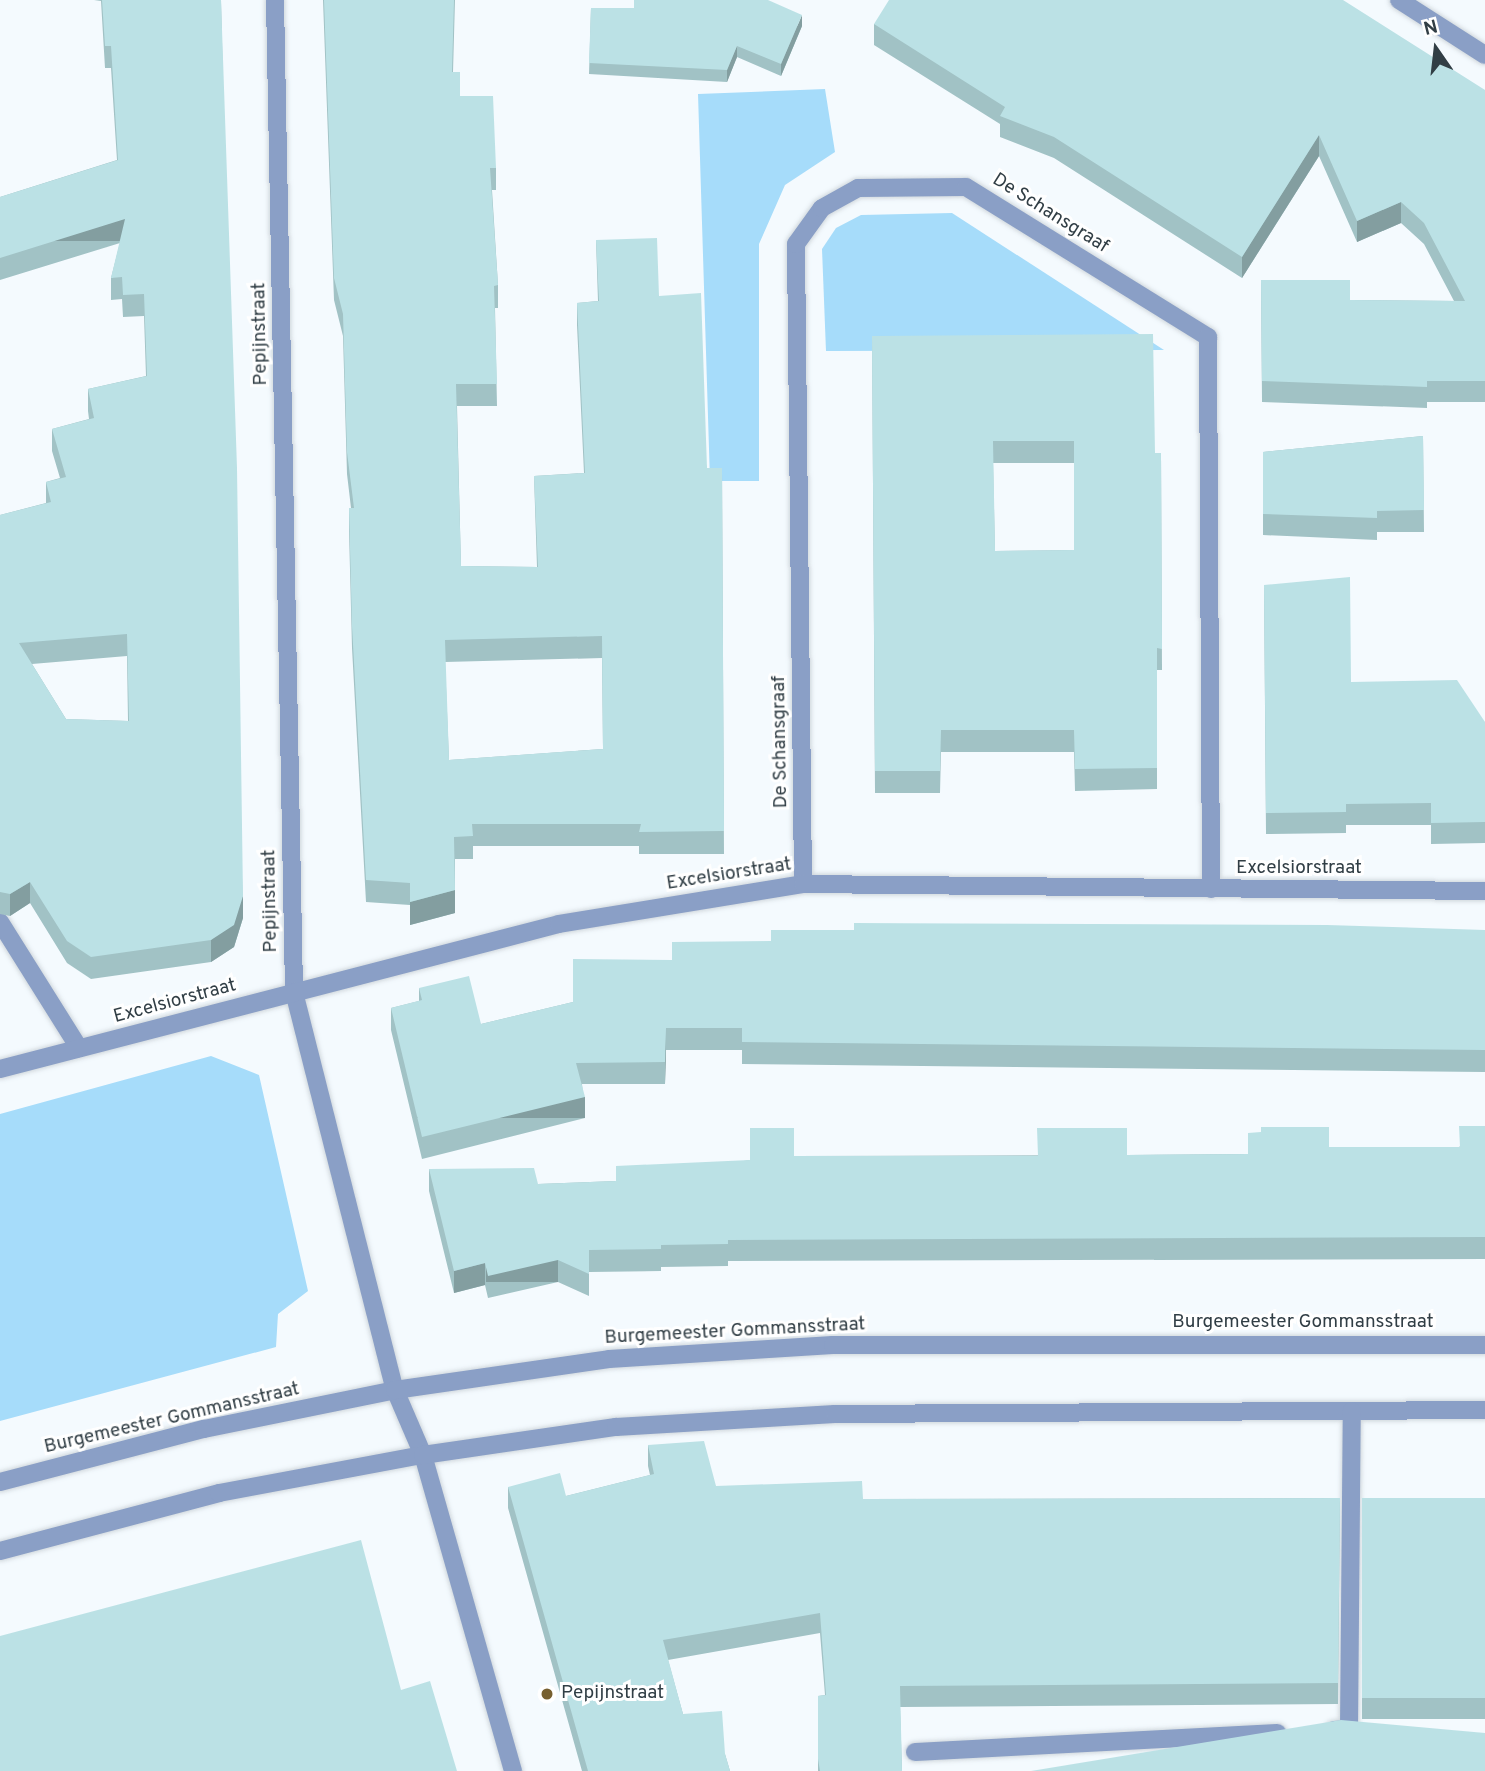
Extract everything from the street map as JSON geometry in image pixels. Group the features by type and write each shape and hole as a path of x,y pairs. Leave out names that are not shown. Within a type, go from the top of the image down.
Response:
{"street":[{"name":"Pepijnstraat","path":"275,0 294,992 396,1390 423,1455 513,1771"},
{"path":"1399,0 1485,55"},
{"name":"De Schansgraaf","path":"803,884 796,244 822,208 858,187 966,187 1208,337 1211,889"},
{"name":"Excelsiorstraat","path":"0,1069 559,924 803,884 1485,891"},
{"path":"0,922 79,1048"},
{"name":"Burgemeester Gommansstraat","path":"0,1482 204,1429 396,1390 609,1359 833,1345 1485,1345"},
{"path":"915,1752 1356,1730 1352,1410"},
{"path":"0,1551 219,1493 423,1455 616,1427 835,1414 1485,1410"}],"shaded area":[{"path":"825,89 835,152 785,185 759,244 759,481 710,481 698,94"},
{"path":"952,213 1164,350 826,351 822,249 836,228 861,215"},
{"path":"211,1056 259,1075 308,1291 278,1314 276,1347 0,1421 0,1114"}],"building":[{"path":"102,0 221,0 237,468 243,896 234,925 211,940 91,957 67,941 30,882 10,894 0,892 0,515 51,502 46,482 66,477 52,429 94,418 88,389 147,376 144,294 123,295 122,277 111,278 125,219 0,258 0,197 118,160 111,46 105,46","holes":["127,634 129,721 66,719 19,643"]},
{"path":"324,0 454,0 452,72 460,72 460,96 493,96 496,168 490,168 498,285 494,286 497,384 456,384 461,566 538,567 534,476 585,473 577,303 599,301 596,240 657,238 659,296 701,293 707,468 722,468 724,831 639,832 641,824 472,824 473,836 454,837 455,890 410,902 410,883 366,880 352,626 349,508 354,508 347,452 343,314 334,278","holes":["602,636 603,749 449,760 445,640"]},
{"path":"634,0 768,0 802,15 781,64 737,46 727,70 589,63 591,8 634,8"},
{"path":"889,0 1343,0 1485,90 1485,381 1427,381 1427,387 1262,381 1261,280 1350,280 1350,300 1465,301 1424,223 1401,202 1357,221 1319,135 1242,257 1054,137 1000,116 1005,107 874,24"},
{"path":"1153,334 1155,453 1161,453 1162,649 1157,648 1157,768 1075,769 1074,730 941,730 940,771 875,771 872,336","holes":["993,441 1074,441 1074,550 995,551"]},
{"path":"1423,436 1424,510 1377,511 1377,518 1263,514 1263,452"},
{"path":"1350,577 1351,682 1457,680 1485,722 1485,822 1431,823 1431,803 1346,804 1346,812 1266,813 1264,585"},
{"path":"854,923 1327,925 1485,930 1485,1050 742,1042 742,1028 666,1028 665,1062 576,1063 585,1097 422,1137 391,1008 422,1000 419,988 469,976 481,1024 573,1002 573,959 672,960 672,942 771,941 771,930 854,930"},
{"path":"1459,1126 1485,1126 1485,1237 728,1240 728,1244 661,1245 661,1249 589,1250 589,1274 558,1260 488,1276 485,1263 454,1271 429,1169 534,1168 538,1184 616,1181 616,1166 750,1160 750,1128 794,1128 794,1156 1038,1156 1037,1128 1127,1128 1127,1155 1248,1154 1248,1133 1261,1132 1261,1127 1329,1127 1329,1147 1460,1147"},
{"path":"704,1441 716,1486 862,1481 863,1499 1340,1498 1338,1683 900,1686 902,1771 820,1771 818,1696 826,1695 820,1613 663,1640 683,1714 722,1711 725,1754 730,1771 588,1771 508,1487 560,1473 566,1496 654,1474 648,1445"},
{"path":"1362,1498 1485,1498 1485,1698 1362,1698"},
{"path":"361,1540 401,1690 430,1681 457,1771 0,1771 0,1636"},
{"path":"1341,1720 1485,1733 1485,1771 1031,1771"}],"place":[{"name":"Pepijnstraat","path":"547,1694"}]}
